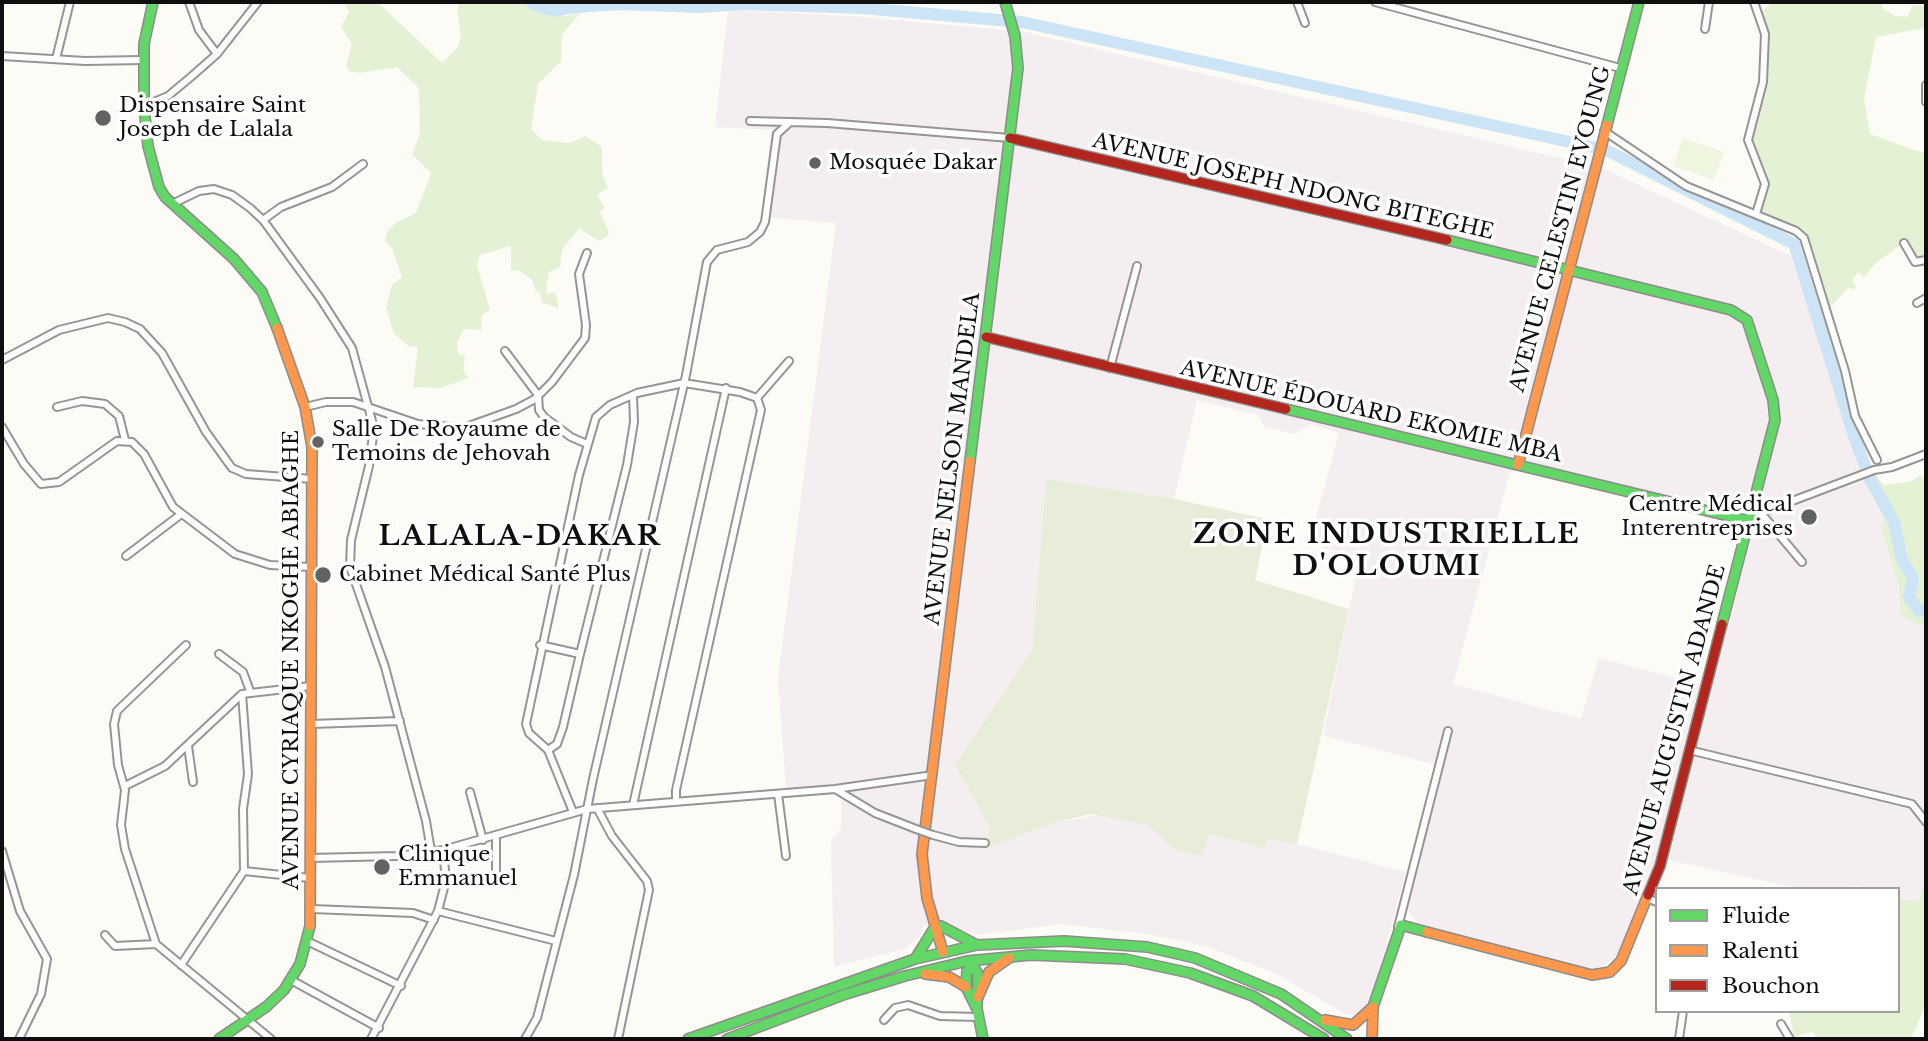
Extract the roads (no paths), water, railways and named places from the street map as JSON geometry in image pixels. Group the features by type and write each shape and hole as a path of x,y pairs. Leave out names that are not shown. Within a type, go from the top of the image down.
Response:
{"main road":[{"name":"AVENUE CYRIAQUE NKOGHE ABIAGHE","path":"153,2 143,60 144,106 151,162 159,187 172,204 234,259 262,292 280,334 304,407 312,447 312,909 307,941 291,980 276,999 219,1039"},
{"name":"AVENUE CELESTIN EVOUNG","path":"1518,465 1602,135 1639,2"},
{"name":"AVENUE NELSON MANDELA","path":"947,951 936,925 924,881 922,854 1018,68 1015,36 1007,6"},
{"name":"AVENUE JOSEPH NDONG BITEGHE","path":"1010,138 1569,268 1742,314 1775,408 1771,439 1750,519"},
{"name":"AVENUE ÉDOUARD EKOMIE MBA","path":"986,337 1750,519"},
{"name":"AVENUE AUGUSTIN ADANDE","path":"1656,887 1750,519"},
{"name":"AVENUE AUGUSTIN ADANDE","path":"1398,927 1404,925 1571,970 1601,974 1614,970 1621,961 1653,901"},
{"path":"915,958 936,925 977,945"},
{"path":"1372,1039 1373,1007 1398,927"},
{"path":"688,1039 915,958 977,945 1093,942 1172,952 1258,983 1319,1018 1347,1039"},
{"path":"727,1039 846,994 915,973 967,961 1065,955 1125,959 1168,967 1253,996 1324,1039"},
{"path":"978,998 989,972 1012,957"},
{"path":"978,1013 966,987 967,971 973,966 978,974 978,1013 983,1039"},
{"path":"915,973 949,977 966,987"},
{"path":"1319,1018 1353,1025 1373,1007"}],"street":[{"path":"55,59 70,2"},
{"path":"189,2 200,30 217,54"},
{"path":"144,106 167,96 217,54 258,2"},
{"path":"1297,2 1305,23"},
{"path":"1375,2 1620,68"},
{"path":"1705,29 1709,2"},
{"path":"1754,2 1765,34 1763,82 1748,140 1765,184 1756,214"},
{"path":"2,56 143,60"},
{"path":"1926,85 1926,102"},
{"path":"750,121 1010,138"},
{"path":"525,1039 537,1018 575,875 587,809 684,383 707,262 717,250 748,242 760,232 765,222 777,134 790,122"},
{"path":"1602,135 1686,186 1796,230 1804,238 1845,371 1855,416 1877,460"},
{"path":"263,220 281,207 332,187 363,164"},
{"path":"172,204 199,191 222,190 263,220 339,323 360,368 371,408 373,446 353,530 350,567 376,637 400,721 430,851"},
{"path":"1904,243 1915,262 1926,260"},
{"path":"304,407 339,401 371,408 418,424 463,428 516,409 538,395 585,338 586,325 579,274 587,253"},
{"path":"1110,368 1136,266"},
{"path":"1917,303 1926,298"},
{"path":"2,360 59,330 108,318 125,322 140,329 162,353 206,432 232,468 246,474 312,479"},
{"path":"505,351 538,395 544,417 571,437 587,444"},
{"path":"757,398 789,360"},
{"path":"573,812 548,750 528,733 526,724 540,645 587,444 596,417 610,405 633,395 684,383 726,388 757,398"},
{"path":"633,805 726,388"},
{"path":"548,750 557,744 563,727 627,465 634,422 633,395"},
{"path":"676,802 676,790 747,483 761,410 757,398"},
{"path":"57,407 82,401 105,404 119,415 125,440 144,454 180,515 243,558 270,565 311,567"},
{"path":"2,427 24,464 41,484 60,482 106,446 125,440"},
{"path":"1750,519 1863,474 1892,467 1926,454"},
{"path":"1762,513 1802,562"},
{"path":"126,556 180,515"},
{"path":"186,645 117,711 114,724 118,765 125,786 121,825 125,849 156,944 271,1039"},
{"path":"540,645 580,654"},
{"path":"181,965 244,871 243,809 248,774 246,693 243,672 219,654"},
{"path":"125,786 157,773 246,693 311,686"},
{"path":"312,724 400,721"},
{"path":"1398,927 1448,731"},
{"path":"188,746 193,782"},
{"path":"1689,750 1912,804 1926,822"},
{"path":"310,858 397,856 443,850 597,807 835,789 933,775"},
{"path":"835,789 856,804 916,830 960,842 985,843"},
{"path":"470,792 483,840"},
{"path":"778,794 786,856"},
{"path":"597,807 612,836 647,881 649,890 618,1039"},
{"path":"496,836 496,876"},
{"path":"371,1039 438,911 446,880 443,850"},
{"path":"2,851 20,911 47,959 41,994 19,1039"},
{"path":"244,871 310,878"},
{"path":"312,909 414,913 434,920"},
{"path":"438,911 556,941"},
{"path":"105,935 116,946 156,944"},
{"path":"307,941 401,986"},
{"path":"291,980 379,1028"},
{"path":"884,1020 895,1008 908,1005 940,1016 978,1013"},
{"path":"1679,1039 1683,1013"},
{"path":"1781,1024 1790,1039"}],"water":[{"path":"522,2 575,2 581,12 554,17 531,10"}],"waterway":[{"path":"562,8 618,4 701,7 743,4 861,8 1022,22 1606,150 1794,244 1854,436 1870,479 1894,522 1902,560 1913,578 1909,597 1919,611 1926,610"}],"place":[{"name":"Dispensaire Saint Joseph de Lalala","path":"103,118"},
{"name":"Mosquée Dakar","path":"815,163"},
{"name":"Salle De Royaume de Temoins de Jehovah","path":"318,442"},
{"name":"Centre Médical Interentreprises","path":"1809,517"},
{"name":"Cabinet Médical Santé Plus","path":"323,575"},
{"name":"Clinique Emmanuel","path":"382,867"}],"district":[{"name":"LALALA-DAKAR","path":"520,537"},
{"name":"ZONE INDUSTRIELLE D'OLOUMI","path":"1387,551"}]}
